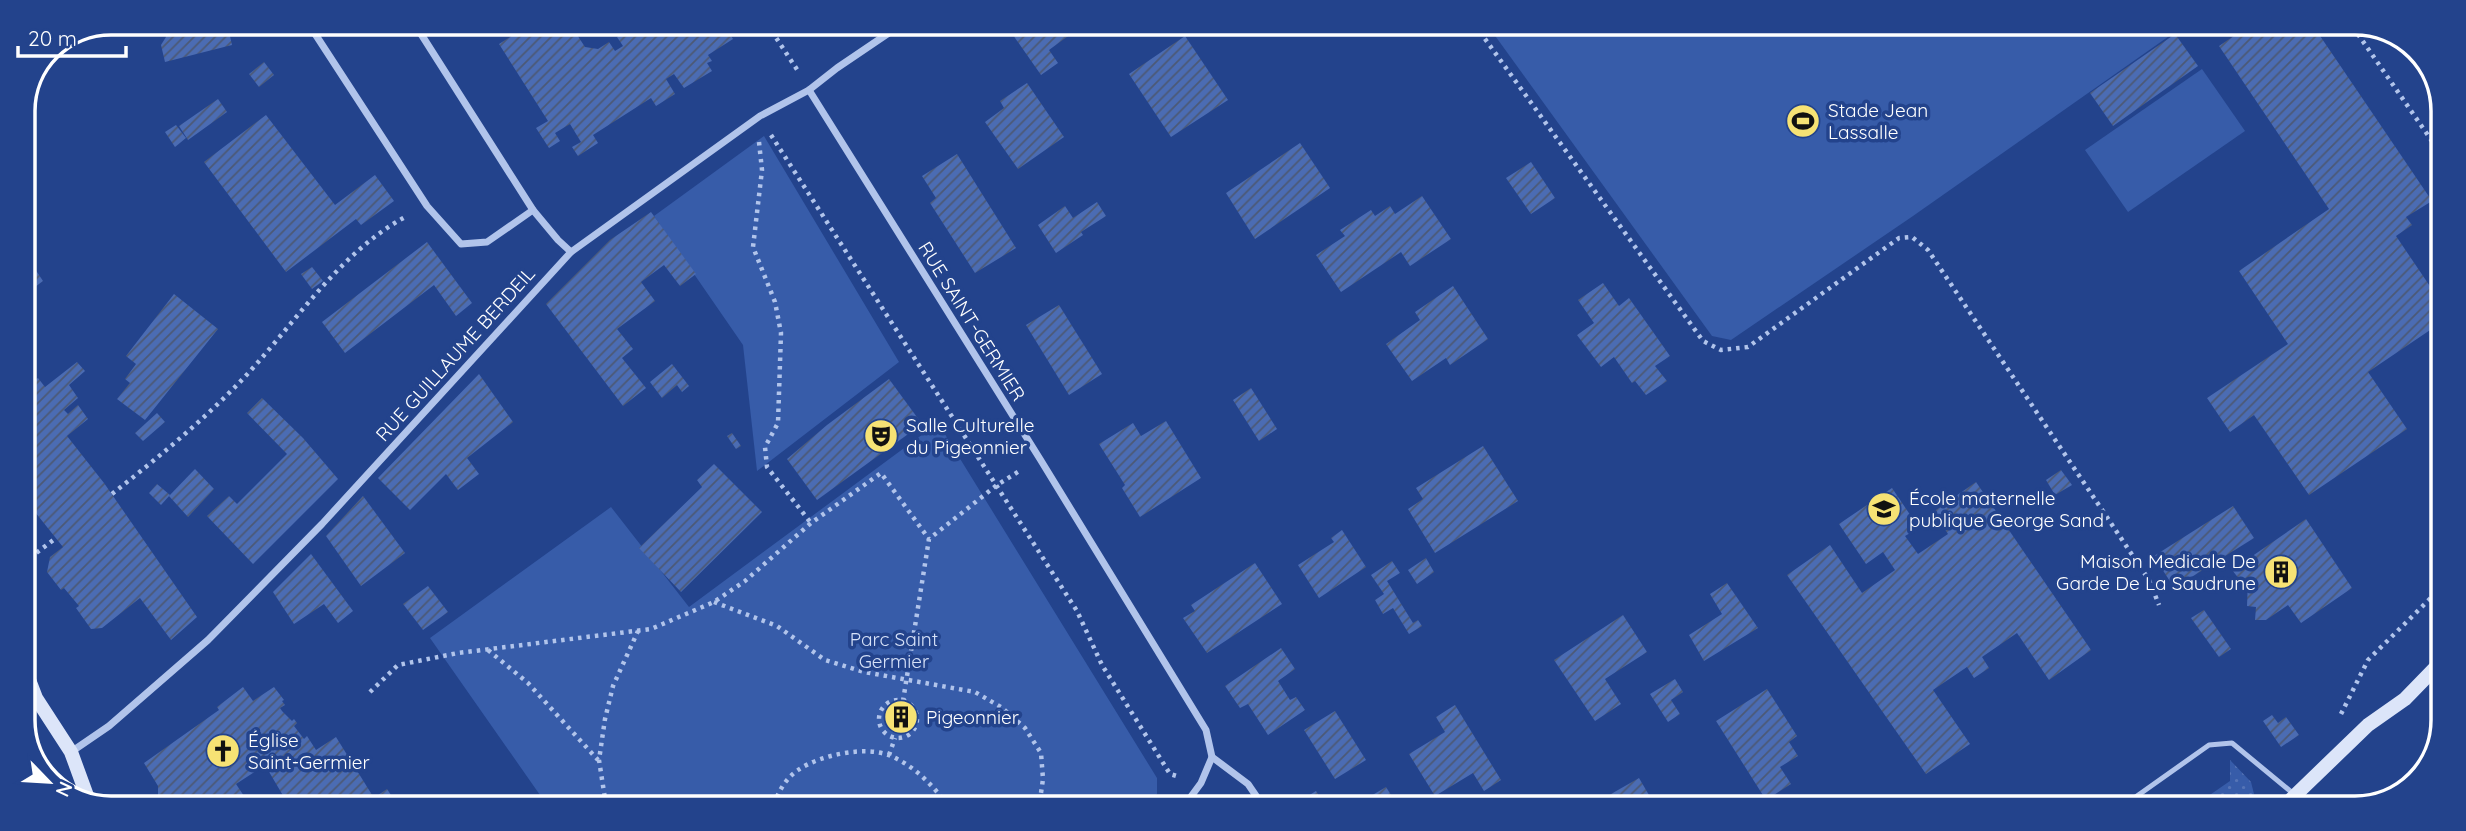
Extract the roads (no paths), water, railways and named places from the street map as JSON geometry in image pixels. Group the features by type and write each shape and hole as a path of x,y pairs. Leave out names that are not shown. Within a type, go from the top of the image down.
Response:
{"main road":[{"path":"2295,795 2368,725 2405,699 2431,672"},
{"path":"35,695 68,747"}],"street":[{"path":"316,35 427,206 461,244 487,242 533,210"},
{"path":"422,35 533,210 571,252"},
{"name":"RUE GUILLAUME BERDEIL","path":"78,747 109,726 216,632 322,524 571,252 760,116 809,90 886,35"},
{"name":"RUE SAINT-GERMIER","path":"809,90 1206,730 1212,758"},
{"path":"1191,796 1201,783 1212,758 1248,784 1256,796"}],"lane":[{"path":"2137,796 2209,745 2232,743 2295,795"}],"place":[{"name":"Stade Jean Lassalle","path":"1803,121"},
{"name":"Salle Culturelle du Pigeonnier","path":"881,436"},
{"name":"École maternelle publique George Sand","path":"1884,509"},
{"name":"Maison Medicale De Garde De La Saudrune","path":"2281,572"},
{"name":"Pigeonnier","path":"901,717"},
{"name":"Église Saint-Germier","path":"223,751"}],"park label":[{"name":"Parc Saint Germier","path":"894,650"}]}
